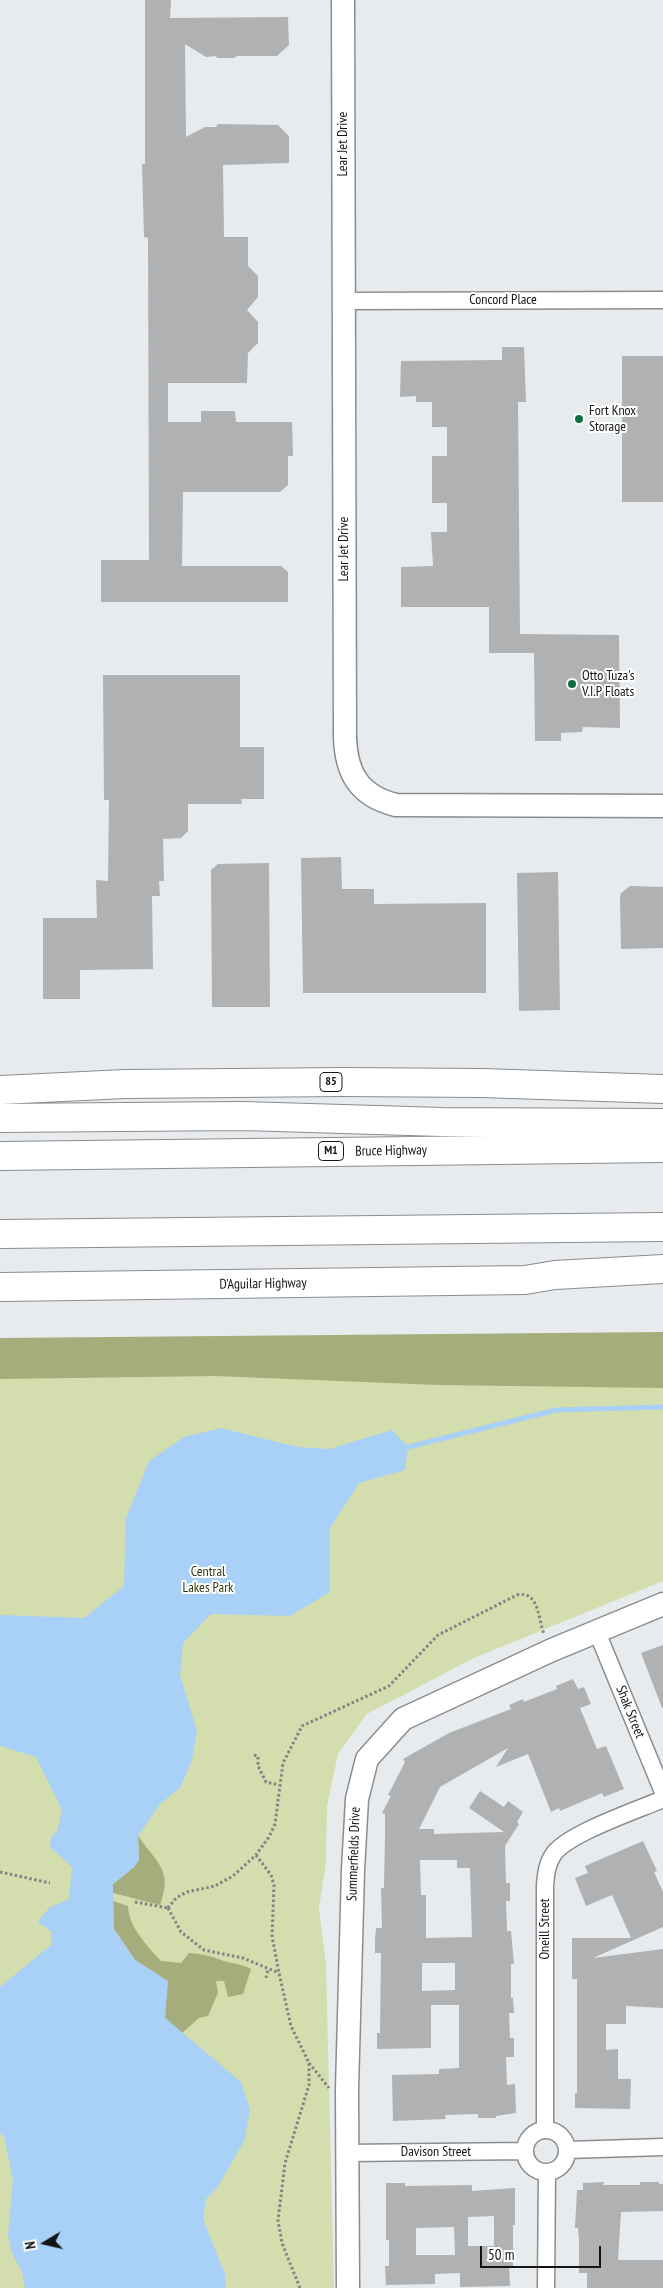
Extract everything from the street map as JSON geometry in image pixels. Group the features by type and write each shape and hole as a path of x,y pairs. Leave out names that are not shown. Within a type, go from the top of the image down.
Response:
{"highway":[{"name":"85","path":"0,1090 125,1084 343,1082 482,1083 663,1089"},
{"path":"0,1118 243,1116 442,1122 663,1123"},
{"name":"Bruce Highway","path":"0,1156 663,1148"},
{"path":"0,1234 663,1227"},
{"path":"525,1280 555,1275 663,1269"},
{"path":"525,1280 554,1286 663,1284"},
{"name":"D'Aguilar Highway","path":"0,1287 525,1280"}],"street":[{"name":"Lear Jet Drive","path":"343,0 345,743 348,764 354,777 372,796 396,805 663,806"},
{"name":"Concord Place","path":"344,301 663,300"},
{"name":"Summerfields Drive","path":"348,2288 347,2089 357,1799 368,1759 403,1719 552,1650 663,1604"},
{"name":"Shak Street","path":"597,1632 663,1792"},
{"name":"Oneill Street","path":"545,2129 545,1885 548,1865 554,1853 576,1836 663,1799"},
{"path":"545,2129 558,2132 566,2143 567,2150 564,2162 559,2168 540,2172 529,2164 524,2151 525,2144 533,2134 545,2129"},
{"path":"567,2150 663,2147"},
{"name":"Davison Street","path":"348,2152 524,2151"},
{"path":"546,2288 547,2172"}],"path":[{"path":"168,1908 176,1898 187,1892 215,1886 233,1876 256,1854 269,1837 275,1824 283,1763 302,1726 389,1686 438,1636 517,1595 524,1593 531,1596 538,1613 538,1620 552,1650"},
{"path":"254,1755 258,1756 258,1766 266,1782 279,1785"},
{"path":"256,1854 271,1875 274,1885 272,1936 291,2026 309,2063 329,2088 336,2089"},
{"path":"0,1872 50,1883"},
{"path":"135,1902 140,1905 168,1908"},
{"path":"168,1908 180,1932 204,1950 243,1958 279,1973"},
{"path":"266,1978 268,1969"},
{"path":"300,2288 282,2243 278,2221 285,2163 309,2085 309,2063"}],"green space":[{"path":"663,1332 663,1388 438,1385 215,1376 0,1379 0,1338"},
{"name":"Central Lakes Park","path":"0,1372 663,1373 663,1581 474,1658 367,1714 338,1754 327,1806 326,1862 319,1908 326,1966 334,2288 0,2288"},
{"path":"138,1836 157,1860 164,1875 164,1893 160,1905 113,1893 113,1884 134,1867 139,1860"},
{"path":"113,1901 128,1906 131,1921 135,1928 161,1961 181,1963 189,1953 194,1953 251,1969 243,1994 228,1997 224,1981 216,1981 218,1993 208,2016 199,2018 182,2033 165,2018 167,1981 135,1960 114,1929"}],"water":[{"path":"221,1428 298,1447 329,1449 392,1430 408,1447 405,1470 359,1483 330,1528 330,1592 290,1616 211,1614 183,1643 180,1675 197,1731 192,1760 180,1788 161,1803 138,1836 139,1860 134,1867 113,1884 114,1929 135,1960 168,1981 165,2018 241,2082 250,2110 244,2141 217,2188 206,2199 203,2219 225,2274 226,2288 25,2288 22,2272 12,2253 8,2235 13,2180 4,2137 0,2133 0,1987 51,1945 52,1932 38,1922 49,1908 69,1899 72,1867 50,1847 51,1837 57,1831 62,1810 36,1757 0,1746 0,1615 84,1618 124,1586 126,1518 149,1461 184,1437"}],"building":[{"path":"145,0 171,0 170,18 288,17 289,45 277,56 206,57 185,44 186,137 205,127 216,127 218,124 278,125 289,136 289,163 223,165 224,237 248,237 248,266 258,276 258,297 247,310 258,322 258,343 248,353 247,383 168,383 168,422 201,422 201,411 235,411 236,422 292,422 293,456 288,456 288,485 280,492 183,492 182,566 281,566 288,572 288,602 101,602 101,560 149,560 148,238 144,237 142,164 145,164"},
{"path":"502,347 524,347 526,402 518,402 520,634 619,635 620,728 583,727 582,732 561,733 561,741 535,741 534,653 489,653 489,607 401,607 401,567 433,566 431,532 447,532 447,503 432,503 432,456 447,456 447,427 432,427 432,402 416,402 416,396 400,397 401,361 502,360"},
{"path":"622,356 663,356 663,502 622,502"},
{"path":"103,675 240,675 240,747 264,747 264,799 241,799 242,804 188,804 188,831 181,838 163,839 164,881 159,881 160,896 152,896 153,969 80,970 80,999 43,999 43,918 97,918 96,880 108,881 109,800 104,800"},
{"path":"341,857 342,889 374,889 374,904 486,903 486,993 303,993 301,858"},
{"path":"269,863 270,1007 212,1007 211,870 218,864"},
{"path":"558,872 560,1010 519,1011 517,873"},
{"path":"630,886 663,887 663,948 621,949 620,897 621,893"},
{"path":"663,1645 663,1708 662,1708 641,1653"},
{"path":"573,1679 578,1689 584,1687 591,1704 580,1708 597,1749 606,1746 624,1789 604,1797 602,1793 560,1811 559,1808 551,1812 528,1754 496,1767 508,1748 440,1787 419,1829 434,1829 434,1834 504,1832 469,1808 480,1791 504,1807 508,1801 523,1812 517,1822 519,1824 505,1846 506,1883 510,1883 510,1901 506,1901 507,1931 511,1931 514,1964 511,1964 511,1998 513,1998 514,2013 509,2013 510,2038 514,2038 514,2057 506,2057 507,2085 515,2084 516,2113 496,2116 496,2118 478,2118 478,2114 445,2115 446,2119 393,2121 392,2075 439,2074 439,2069 459,2068 459,2005 431,2005 431,2048 377,2049 377,2033 380,2033 381,1953 375,1953 375,1938 376,1928 382,1928 381,1888 384,1888 385,1814 382,1813 391,1796 388,1795 405,1762 403,1759 449,1733 511,1709 509,1705 523,1699 524,1702 557,1689 556,1686","holes":["420,1860 457,1860 457,1868 470,1868 472,1937 426,1938 426,1895 421,1895","422,1963 455,1963 455,1990 422,1991"]},
{"path":"643,1841 657,1871 654,1872 663,1892 663,1927 593,1958 663,1949 663,2008 626,2006 626,2024 606,2024 606,2050 618,2049 618,2079 631,2079 630,2109 575,2108 575,2093 577,2093 577,1979 572,1979 572,1938 631,1938 612,1895 586,1906 575,1878 588,1873 585,1866"},
{"path":"604,2182 603,2185 640,2185 640,2182 659,2182 659,2184 663,2184 663,2211 621,2212 618,2260 663,2260 663,2288 587,2288 587,2273 579,2273 578,2228 575,2228 577,2190 583,2190 583,2183"},
{"path":"386,2183 405,2183 405,2186 472,2185 472,2191 515,2188 513,2266 509,2266 510,2286 460,2287 460,2273 435,2274 435,2284 386,2285 385,2266 389,2266 389,2240 386,2240","holes":["494,2216 494,2246 468,2246 468,2217","454,2227 455,2255 416,2255 416,2228"]}],"waterway":[{"path":"408,1447 556,1410 663,1407"}],"place":[{"name":"Fort Knox Storage","path":"579,419"},
{"name":"Otto Tuza's V.I.P Floats","path":"572,684"}]}
